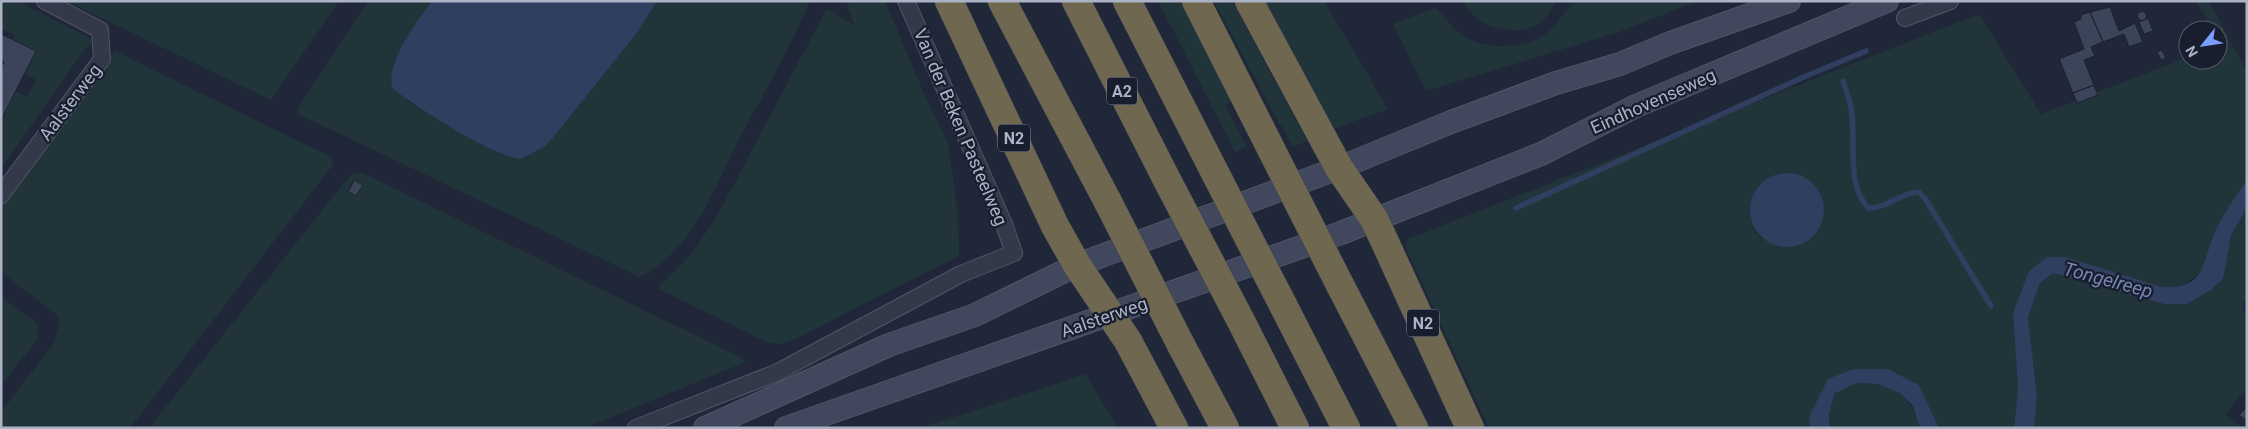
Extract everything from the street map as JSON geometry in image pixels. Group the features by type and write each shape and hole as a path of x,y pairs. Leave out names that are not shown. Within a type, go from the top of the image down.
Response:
{"highway":[{"name":"N2","path":"949,1 1055,226 1077,265"},
{"path":"1002,1 1225,428"},
{"name":"A2","path":"1076,1 1295,428"},
{"name":"A2","path":"1127,1 1346,428"},
{"path":"1196,1 1414,428"},
{"path":"1249,1 1339,168 1374,219"},
{"name":"N2","path":"1374,219 1470,428"},
{"path":"1077,265 1128,341 1174,428"}],"main road":[{"path":"705,428 889,345 974,315 1077,265 1339,168 1556,83 1620,64 1678,40 1789,1"},
{"name":"Eindhovenseweg","path":"1420,202 1541,154 1636,106 1887,1"},
{"name":"Aalsterweg","path":"786,428 1111,315 1420,202"}],"street":[{"name":"Aalsterweg","path":"1,194 102,59 100,30 45,1"},
{"name":"Van der Beken Pasteelweg","path":"778,372 961,274 1014,253 1004,224 906,1"},
{"path":"1905,18 1950,1"},
{"path":"636,428 778,372 798,375 831,372"}],"shaded area":[{"path":"1,1 18,1 95,41 85,49 1,169 1,100 13,90 27,97 36,80 23,73 12,42 15,35 1,29"},
{"path":"66,1 339,1 271,100"},
{"path":"368,1 432,1 402,50 390,83 409,102 502,154 517,159 552,139 636,34 657,1 810,1 787,51 744,130 714,192 690,232 676,250 659,265 640,277 298,114 297,109"},
{"path":"846,1 885,1 923,91 948,143 958,214 959,256 795,339 781,344 768,343 657,288 692,253 717,216 826,10 830,10 854,25"},
{"path":"1158,1 1186,1 1235,100 1225,105 1247,147 1235,152"},
{"path":"1214,1 1232,1 1307,141 1293,147"},
{"path":"1258,1 1324,1 1388,109 1333,129"},
{"path":"1463,1 1555,1 1554,7 1539,23 1528,28 1515,30 1490,26 1479,20 1469,11"},
{"path":"1580,1 1698,1 1619,32 1426,91 1393,24 1435,8 1459,33 1469,39 1493,45 1518,45 1541,37 1554,26 1571,6"},
{"path":"2195,1 2209,1 2219,20 2208,20"},
{"path":"1979,14 2041,114 2178,61 2178,70 2228,70 2228,36 2247,72 2247,180 2213,236 2202,271 2184,285 2176,288 2162,287 2047,257 2013,313 2018,388 2014,428 1939,428 1919,385 1888,369 1853,369 1809,417 1810,428 1489,428 1406,248 1408,239","holes":["1822,198 1824,215 1762,239 1756,232 1750,216"]},
{"path":"115,51 331,157 333,165 130,428 1,428 1,412 54,343 60,322 57,315 1,272 1,204 76,100"},
{"path":"357,172 365,174 742,358 746,362 585,428 149,428 339,189 351,175"},
{"path":"2247,207 2247,300 2243,303 2242,309 2247,315 2247,387 2226,414 2241,426 2239,428 2034,428 2037,395 2028,318 2040,283 2053,273 2164,304 2187,304 2211,290 2223,279 2231,236"},
{"path":"1,297 37,323 37,340 1,385"},
{"path":"1085,374 1118,428 921,428"},
{"path":"1856,383 1880,385 1898,392 1910,405 1920,428 1829,428 1829,416 1834,394"}],"water":[{"path":"432,1 657,1 636,34 552,139 545,146 521,159 493,150 474,140 435,118 392,88 391,78 398,54 411,30"},
{"path":"1780,173 1794,173 1808,179 1818,189 1824,203 1824,217 1818,231 1808,241 1794,247 1780,247 1766,241 1756,231 1750,217 1750,203 1756,189 1766,179"},
{"name":"Tongelreep","path":"2247,180 2247,207 2231,236 2223,279 2211,290 2187,304 2164,304 2053,273 2040,283 2028,318 2037,395 2034,428 2014,428 2018,388 2013,313 2029,271 2047,257 2065,257 2162,287 2176,287 2186,284 2199,274 2220,222"},
{"path":"1853,369 1888,369 1919,385 1939,428 1920,428 1913,406 1900,393 1878,384 1856,383 1834,394 1829,415 1829,428 1810,428 1809,417 1828,379"}],"building":[{"path":"2110,7 2119,31 2135,23 2143,42 2129,47 2124,34 2103,42 2090,12"},
{"path":"2090,12 2103,42 2091,47 2095,56 2084,60 2094,85 2073,93 2059,59 2084,49 2074,22 2081,19 2081,15"},
{"path":"2142,12 2146,16 2142,20 2138,16"},
{"path":"2148,18 2153,31 2144,34 2139,22"},
{"path":"1,34 36,51 1,120 1,68 4,62 1,60"},
{"path":"2162,50 2166,58 2161,60 2157,52"},
{"path":"2094,85 2098,95 2077,103 2073,93"},
{"path":"354,180 363,185 356,196 348,192"},
{"path":"2247,407 2247,421 2239,415"}],"waterway":[{"path":"1516,208 1806,76 1866,51"},
{"path":"1843,81 1853,120 1853,160 1856,185 1868,208 1882,206 1906,195 1919,192 1926,200 1991,306"}]}
